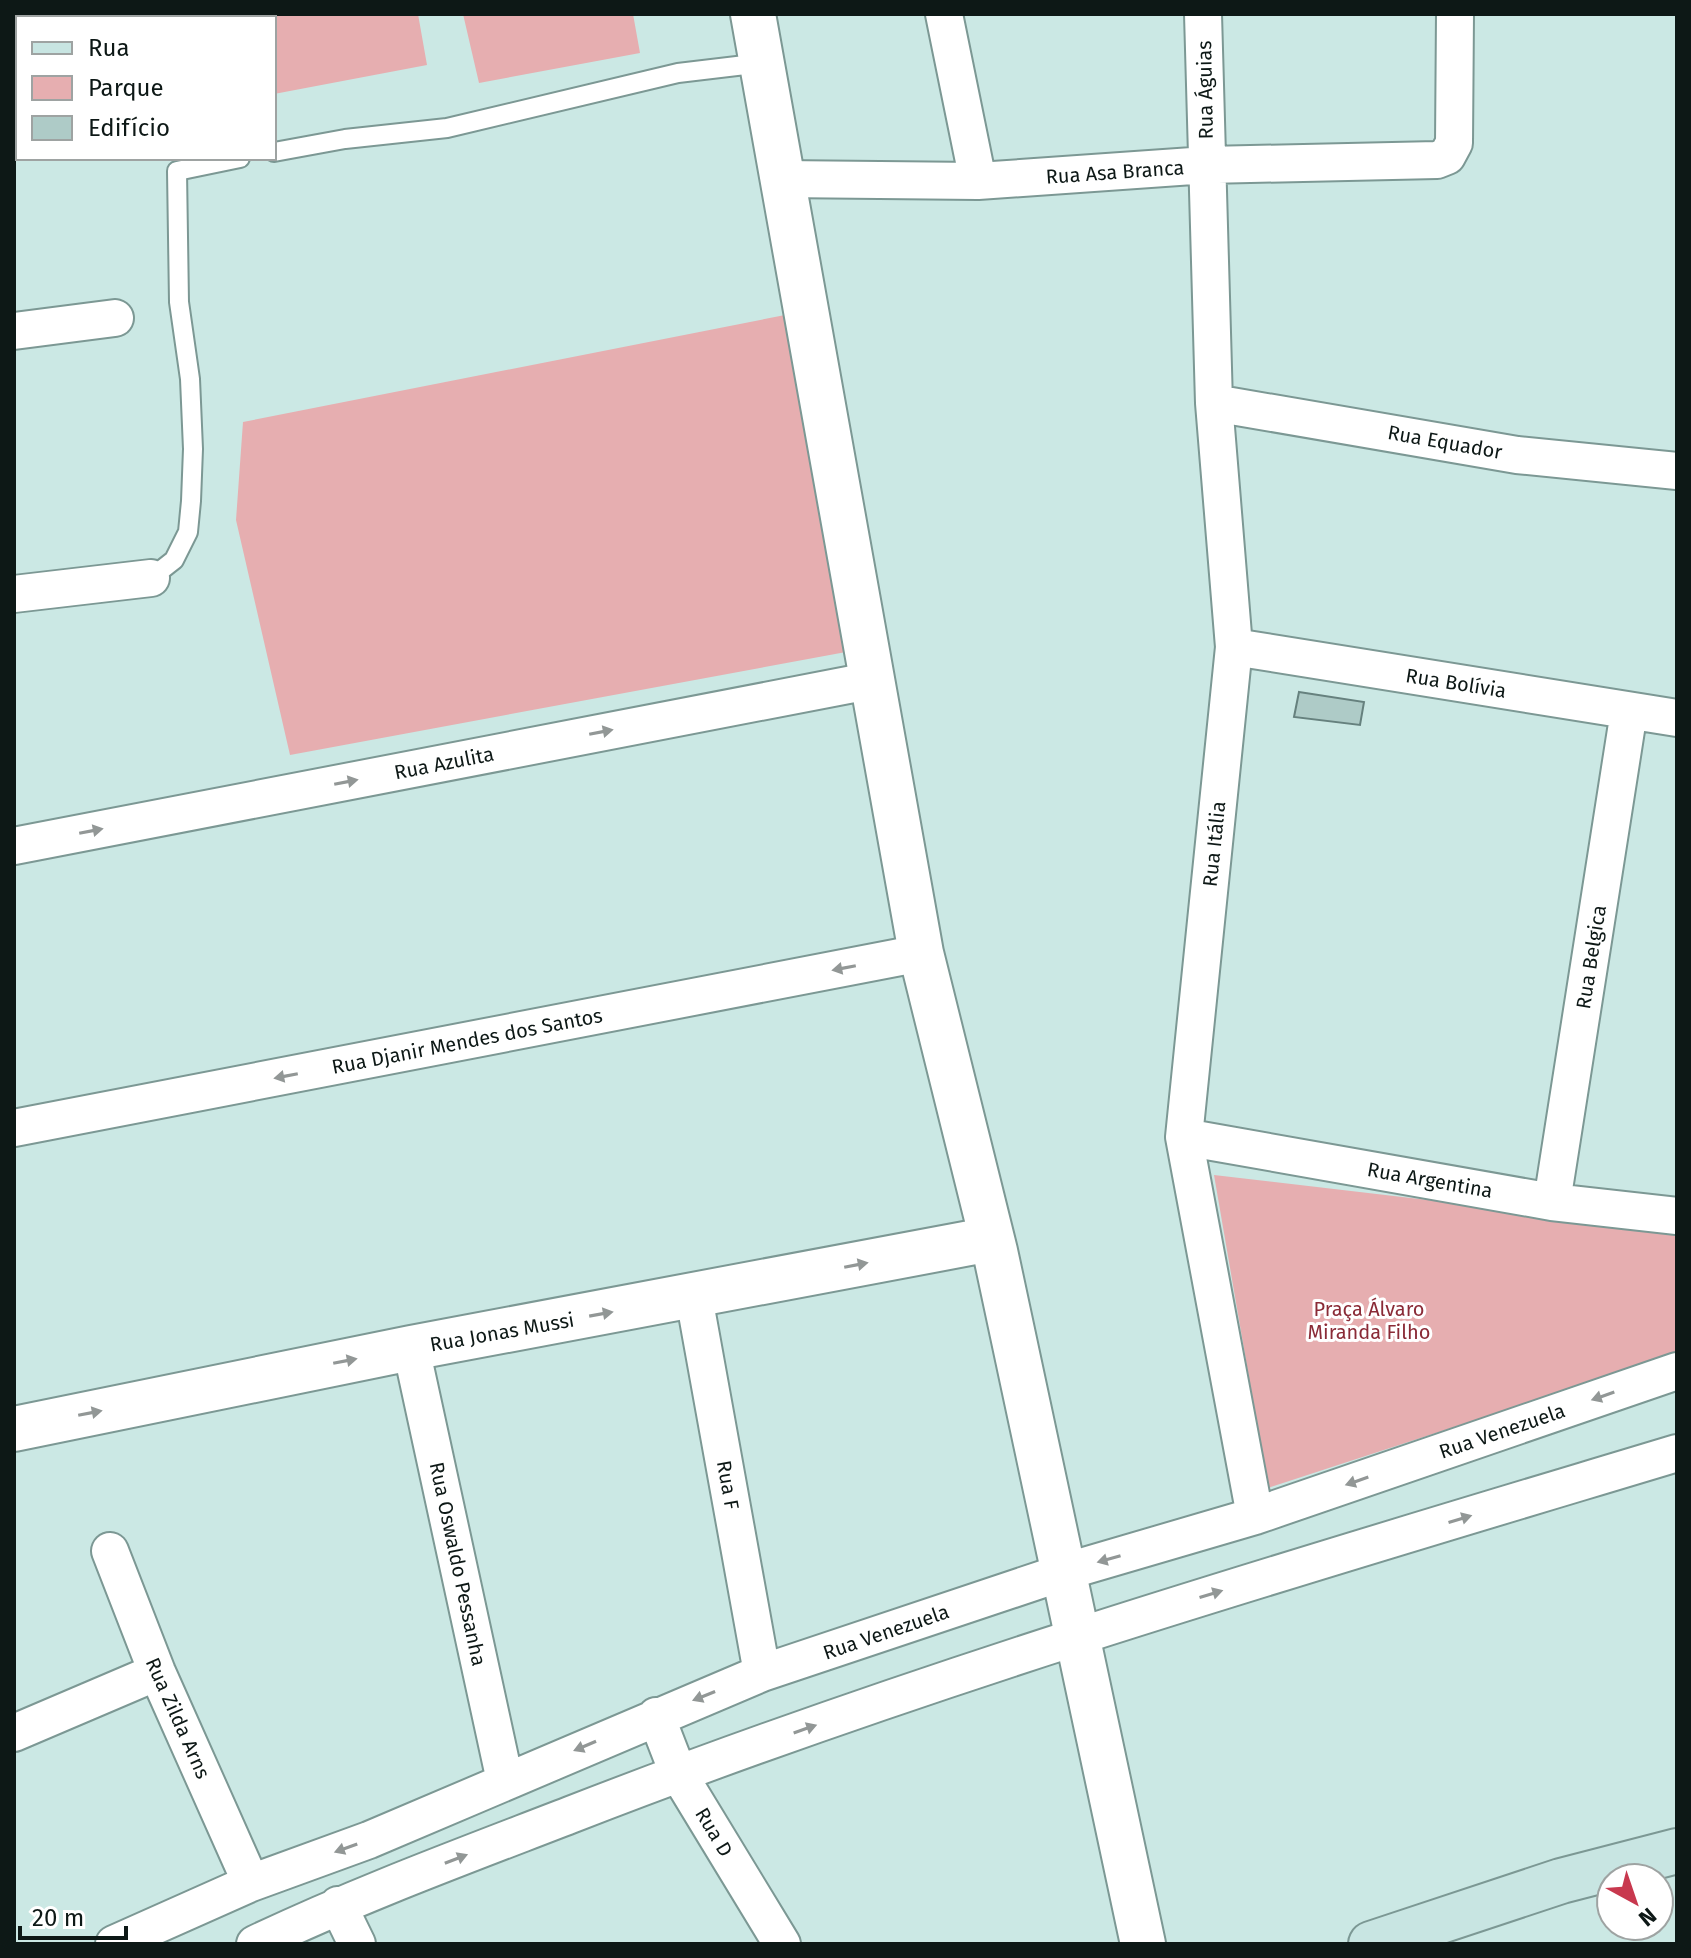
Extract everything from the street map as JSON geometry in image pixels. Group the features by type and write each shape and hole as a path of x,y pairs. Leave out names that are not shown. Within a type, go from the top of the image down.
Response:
{"main road":[{"path":"1371,1944 1561,1881 1677,1851"}],"street":[{"path":"753,14 921,953 991,1239 1143,1944"},
{"path":"944,14 978,181"},
{"name":"Rua Águias","path":"1203,14 1207,165"},
{"name":"Rua Asa Branca","path":"781,179 978,181 1207,165 1437,160 1447,156 1454,143 1455,14"},
{"name":"Rua Itália","path":"1207,165 1214,403 1234,647 1184,1137 1255,1516"},
{"path":"14,331 115,318"},
{"name":"Rua Equador","path":"1214,403 1517,455 1677,471"},
{"path":"14,594 151,578"},
{"name":"Rua Bolívia","path":"1234,647 1677,718"},
{"name":"Rua Azulita","path":"14,846 874,680"},
{"name":"Rua Belgica","path":"1552,1202 1629,711"},
{"name":"Rua Djanir Mendes dos Santos","path":"14,1128 921,953"},
{"name":"Rua Argentina","path":"1184,1137 1552,1202 1677,1216"},
{"name":"Rua Jonas Mussi","path":"14,1429 411,1348 991,1239"},
{"name":"Rua F","path":"694,1297 762,1673"},
{"name":"Rua Oswaldo Pessanha","path":"411,1348 505,1781"},
{"name":"Rua Venezuela","path":"122,1942 251,1883 369,1840 762,1673 1064,1572 1255,1516 1677,1371"},
{"path":"255,1944 338,1905 678,1773 1077,1635 1677,1453"},
{"name":"Rua Zilda Arns","path":"110,1551 157,1672 251,1883"},
{"path":"14,1733 157,1672"},
{"name":"Rua D","path":"656,1716 678,1773 782,1944"},
{"path":"338,1905 357,1944"}],"lane":[{"path":"276,152 345,139 447,128 678,73 762,63"},
{"path":"151,578 174,560 188,532 191,501 193,449 190,379 179,302 177,165 222,160"}],"green space":[{"path":"418,14 427,65 276,94 276,16 270,16"},
{"path":"463,14 633,14 640,53 479,83"},
{"path":"785,315 846,652 290,755 236,520 243,422"},
{"name":"Praça Álvaro Miranda Filho","path":"1214,1175 1677,1229 1677,1354 1268,1488"}],"building":[{"path":"1299,692 1364,702 1360,725 1294,717"}]}
